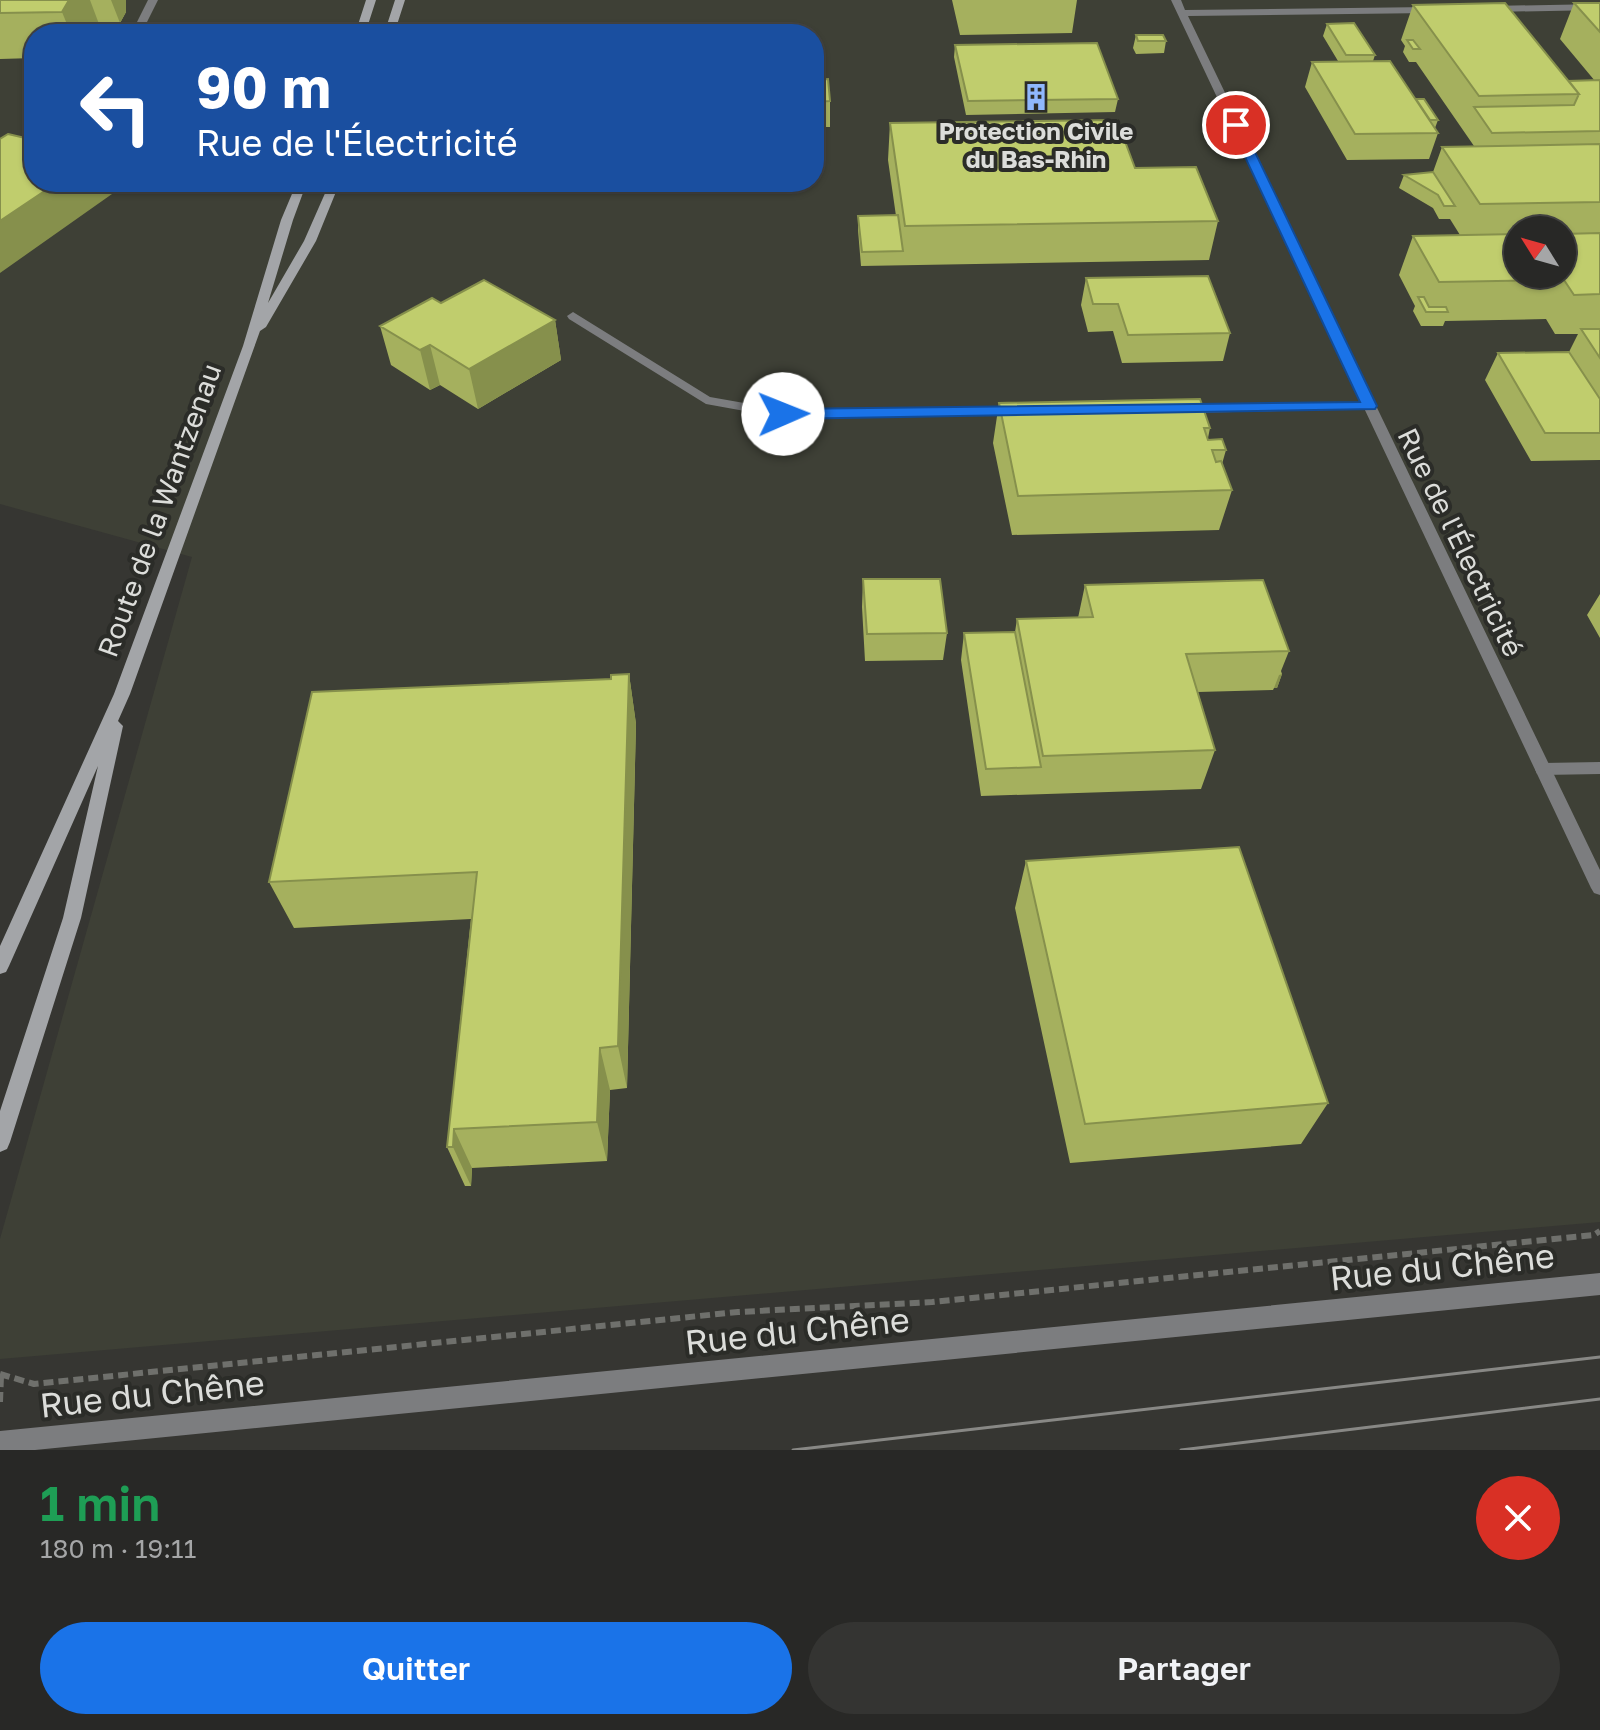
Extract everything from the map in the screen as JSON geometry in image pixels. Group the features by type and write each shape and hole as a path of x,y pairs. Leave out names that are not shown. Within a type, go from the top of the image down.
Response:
{"main road":[{"path":"363,24 371,0"},
{"path":"392,24 400,0"},
{"name":"Route de la Wantzenau","path":"0,966 122,694 249,346 298,192"},
{"name":"Route de la Wantzenau","path":"249,346 310,241 331,192"},
{"name":"Route de la Wantzenau","path":"0,1142 72,918 122,694"}],"street":[{"path":"141,24 153,0"},
{"path":"1179,6 1446,9"},
{"name":"Rue de l'Électricité","path":"1179,6 1600,888"},
{"path":"1477,9 1600,7"},
{"path":"573,316 706,400 783,414 1037,411"},
{"path":"1164,409 1370,406"},
{"path":"1543,769 1600,768"},
{"name":"Rue du Chêne","path":"0,1442 1600,1284"}],"path":[{"path":"1,1401 0,1375 34,1384 738,1312 932,1302 1594,1235 1600,1231"}],"shaded area":[{"path":"0,0 1600,0 1600,1222 0,1359 0,1239 192,557 0,504"}],"building":[{"path":"0,0 69,0 62,12 0,13"},
{"path":"1505,3 1579,94 1479,96 1413,5"},
{"path":"1574,3 1600,3 1600,32"},
{"path":"1354,23 1375,55 1346,55 1327,24"},
{"path":"1136,35 1163,35 1166,41 1138,41"},
{"path":"1407,40 1413,40 1420,49 1413,49"},
{"name":"Protection Civile du Bas-Rhin","path":"1097,43 1118,99 968,101 955,45"},
{"path":"1390,61 1438,133 1355,134 1312,62"},
{"path":"824,79 828,79 830,101 824,101"},
{"path":"1600,80 1600,131 1492,133 1474,107 1574,105 1579,94 1569,81"},
{"path":"1416,99 1424,99 1438,120 1430,120"},
{"path":"1117,120 1135,168 1196,167 1218,221 905,226 890,123"},
{"path":"8,134 24,138 24,192 43,192 0,221 0,139"},
{"path":"1600,144 1600,202 1480,204 1442,147"},
{"path":"1433,172 1455,206 1444,206 1438,195 1404,175"},
{"path":"898,215 903,251 862,252 858,216"},
{"path":"1600,233 1600,294 1574,295 1569,288 1576,288 1576,234"},
{"path":"1504,234 1504,281 1439,282 1413,236"},
{"path":"1208,276 1230,333 1128,335 1118,304 1093,304 1086,278"},
{"path":"484,280 555,320 469,369 430,345 420,350 380,326 432,298 441,303"},
{"path":"1418,297 1424,297 1429,307 1446,307 1448,312 1426,312"},
{"path":"1581,329 1600,329 1600,358"},
{"path":"1569,352 1600,399 1600,433 1545,433 1498,353"},
{"path":"1200,399 1210,428 1204,428 1208,440 1222,439 1226,450 1212,450 1216,462 1221,461 1232,490 1018,496 999,403"},
{"path":"863,579 940,579 947,633 867,634"},
{"path":"1263,580 1289,651 1186,654 1215,750 1043,756 1017,619 1093,617 1085,585"},
{"path":"1015,632 1041,767 986,769 964,633"},
{"path":"629,674 618,1046 600,1048 597,1122 454,1129 453,1147 447,1147 477,872 269,882 312,692 611,679 611,675"},
{"path":"1239,847 1328,1103 1085,1124 1026,861"}],"tram line":[{"path":"793,1450 1600,1357"},
{"path":"1181,1450 1600,1399"}],"place":[{"name":"Protection Civile du Bas-Rhin","path":"1036,97"}],"route":[{"path":"783,414 1370,406 1236,125"}]}
